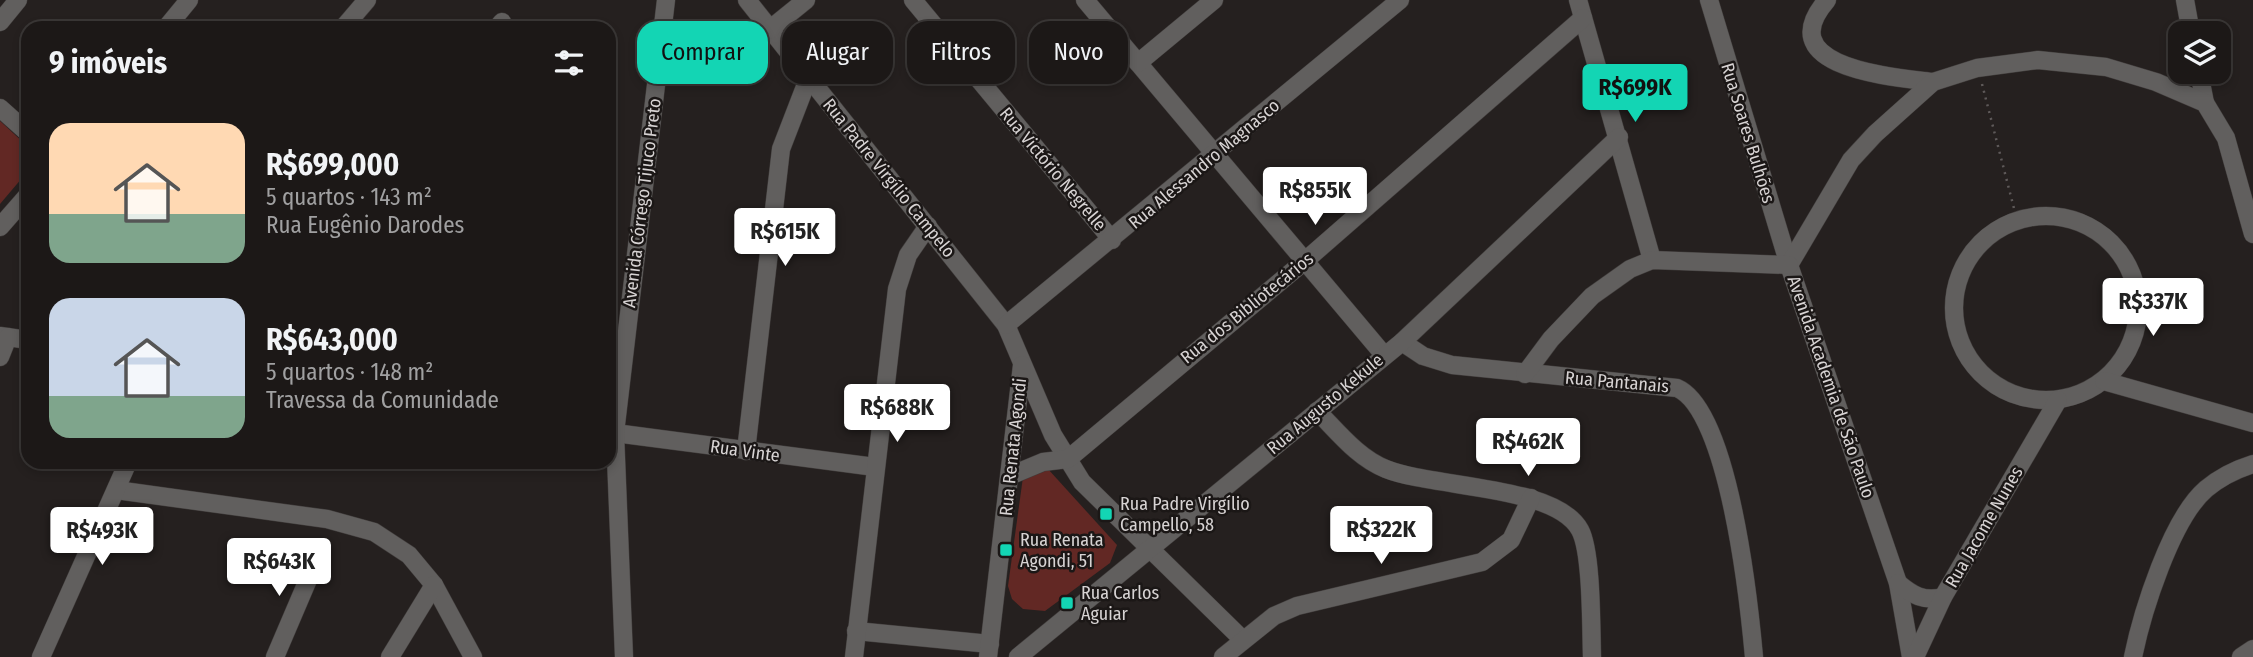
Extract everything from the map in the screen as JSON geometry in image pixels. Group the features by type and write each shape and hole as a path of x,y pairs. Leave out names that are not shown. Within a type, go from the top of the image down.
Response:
{"street":[{"path":"0,22 18,0"},
{"path":"172,21 189,0"},
{"path":"349,21 367,0"},
{"name":"Avenida Córrego Tijuco Preto","path":"616,425 666,0"},
{"name":"Rua Padre Virgílio Campelo","path":"747,0 782,46"},
{"path":"769,30 806,0"},
{"name":"Rua Victório Negrelle","path":"913,0 1112,240"},
{"path":"1085,0 1384,355"},
{"path":"1138,63 1214,0"},
{"name":"Rua Alessandro Magnasco","path":"1006,325 1217,154 1400,0"},
{"path":"1578,0 1653,260"},
{"name":"Rua Soares Bulhões","path":"1709,0 1789,265"},
{"path":"1827,0 1819,9 1813,27 1815,42 1824,55 1853,69 1933,82"},
{"path":"2185,0 2189,21"},
{"name":"Rua dos Bibliotecários","path":"1068,459 1306,260 1583,18"},
{"name":"Avenida Academia de São Paulo","path":"1913,657 1898,583 1789,265 1851,160 1875,134 1933,82 1977,68 2038,60 2106,67 2156,82 2205,103"},
{"path":"746,451 781,149 806,84"},
{"name":"Rua Padre Virgílio Campelo","path":"812,84 1006,325 1053,435 1082,482 1242,640"},
{"path":"2201,84 2205,103 2225,138 2253,234"},
{"path":"0,108 21,127"},
{"name":"Rua Augusto Kekule","path":"1018,657 1402,342 1619,137"},
{"path":"0,227 21,203"},
{"path":"2049,216 2080,222 2107,239 2127,263 2138,293 2137,325 2126,355 2104,381 2084,393 2058,400 2028,398 1999,388 1976,368 1960,343 1953,313 1957,283 1969,256 1990,234 2017,220 2049,216"},
{"path":"853,657 897,289 908,255 928,226"},
{"path":"1525,374 1551,339 1592,296 1630,270 1653,260 1789,265"},
{"path":"0,357 4,337"},
{"name":"Rua Pantanais","path":"1402,342 1437,361 1525,374 1677,388 1688,392 1697,402 1735,511 1754,657"},
{"name":"Rua Renata Agondi","path":"989,651 1012,475 1023,362"},
{"path":"2104,381 2253,423"},
{"name":"Rua Jacome Nunes","path":"1913,657 1943,597 2058,400"},
{"path":"1317,411 1360,455 1383,468 1406,477 1531,498 1560,510 1581,532 1592,657"},
{"name":"Rua Vinte","path":"616,433 875,467"},
{"name":"Avenida Córrego Tijuco Preto","path":"616,458 624,657"},
{"path":"1012,475 1043,462 1068,459"},
{"path":"2133,657 2153,586 2185,517 2204,491 2253,464"},
{"path":"41,657 125,469"},
{"path":"116,490 327,519 374,532 409,555 434,585 473,657"},
{"path":"1223,657 1275,616 1297,606 1482,562 1511,540 1531,498"},
{"path":"275,657 319,554"},
{"path":"1898,583 1917,597 1927,600 1943,597"},
{"path":"390,657 434,585"},
{"path":"403,657 405,631"},
{"path":"856,631 989,651"},
{"path":"2241,657 2253,649"}],"path":[{"path":"1977,68 2017,220"}],"shaded area":[{"path":"0,121 21,140 21,179 0,204"},
{"path":"1038,458 1117,545 1110,563 1045,611 1023,609 1012,599 1008,586 1023,477"}],"place":[{"name":"Rua Padre Virgílio Campello, 58","path":"1106,514"},
{"name":"Rua Renata Agondi, 51","path":"1006,550"},
{"name":"Rua Carlos Aguiar","path":"1067,603"}]}
